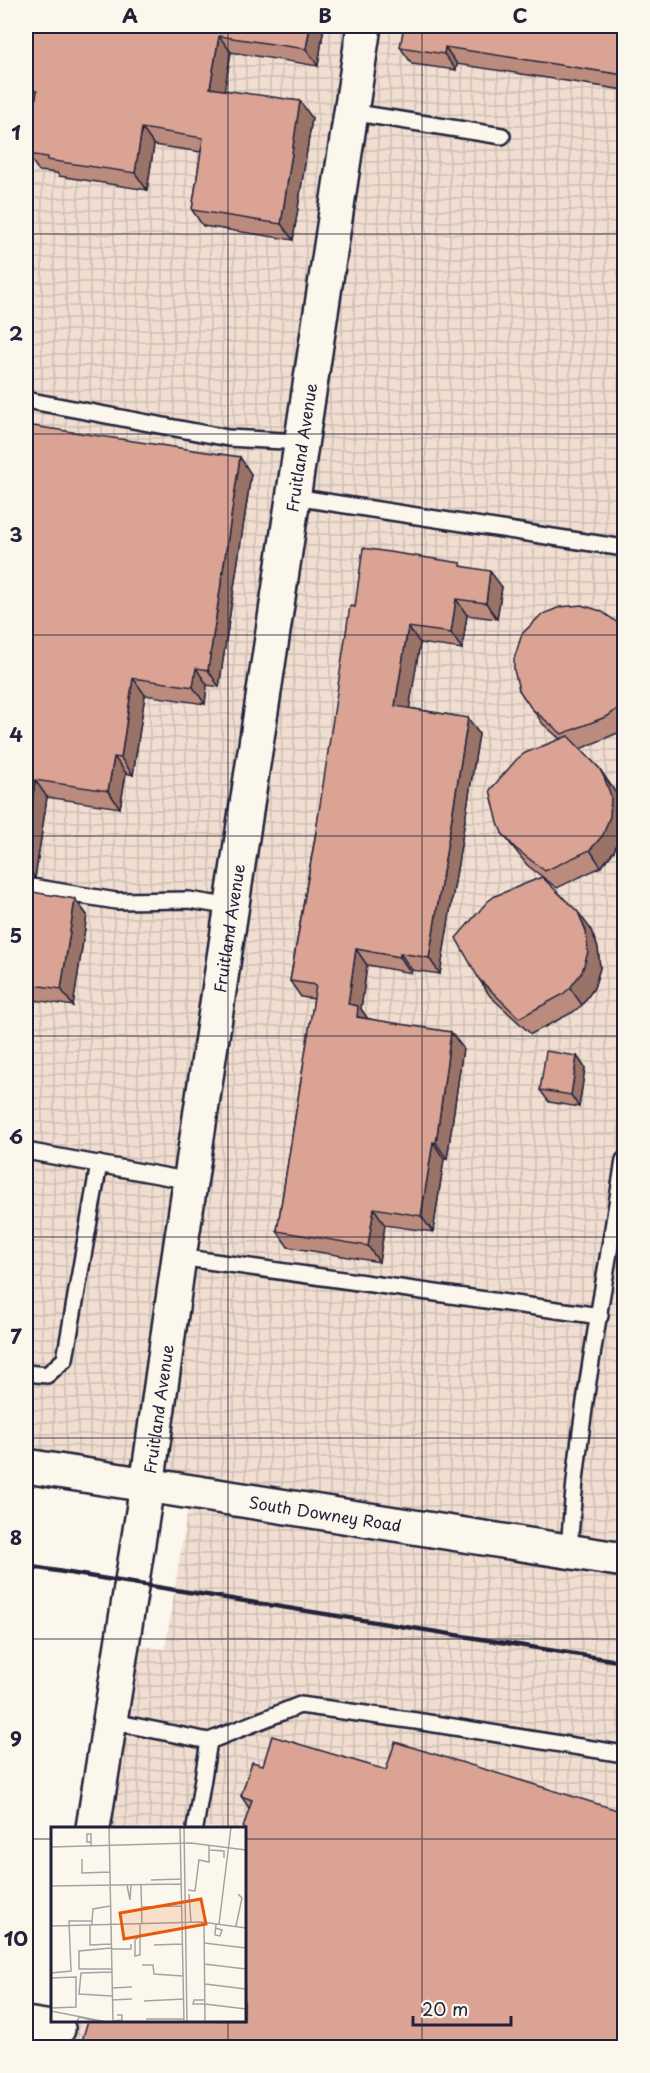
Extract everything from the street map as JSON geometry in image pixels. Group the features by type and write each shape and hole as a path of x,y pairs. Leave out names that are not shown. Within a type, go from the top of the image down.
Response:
{"street":[{"name":"Fruitland Avenue","path":"93,1827 147,1486 190,1181 364,26"},
{"name":"South Downey Road","path":"26,1466 624,1560"},
{"path":"26,2024 57,2032"}],"lane":[{"path":"351,112 502,136"},
{"path":"26,400 228,438 303,442"},
{"path":"294,497 624,549"},
{"path":"26,886 116,901 189,900 232,907"},
{"path":"26,1150 190,1181"},
{"path":"569,1552 579,1441 624,1160"},
{"path":"26,1373 47,1375 66,1359 99,1164"},
{"path":"179,1257 600,1316"},
{"path":"109,1721 209,1741 300,1705 416,1720 624,1754"},
{"path":"195,1827 209,1741"}],"shaded area":[{"path":"26,26 624,26 624,2047 49,2047 53,2022 246,2022 246,1827 85,1827 115,1642 165,1649 193,1476 26,1449"}],"building":[{"path":"26,26 310,26 306,49 219,36 210,88 300,101 281,224 192,210 203,138 142,128 135,173 47,160 48,157 27,154 37,91 26,89"},
{"path":"404,26 624,26 624,75 445,47 444,54 400,47"},
{"path":"26,425 240,457 208,670 196,668 193,687 133,678 121,758 114,757 108,791 35,780 26,847"},
{"path":"363,548 461,563 461,566 490,571 486,603 456,599 451,633 408,627 395,706 468,718 429,958 400,953 400,957 356,949 348,1004 358,1006 357,1017 451,1032 436,1143 433,1142 421,1216 374,1208 368,1246 277,1231 316,985 290,981 315,838 350,606 355,607"},
{"path":"581,605 601,611 618,623 624,631 624,698 617,709 608,716 562,734 531,708 519,690 514,659 522,634 541,615 560,607"},
{"path":"568,736 599,768 604,777 611,796 610,816 603,835 590,850 545,871 515,848 502,833 490,790 525,753"},
{"path":"542,877 578,912 586,931 588,952 582,972 570,988 562,995 519,1018 479,979 456,938 495,896"},
{"path":"26,891 75,899 61,989 26,984"},
{"path":"546,1051 577,1056 571,1095 540,1090"},
{"path":"272,1736 386,1770 395,1742 624,1812 624,2048 80,2048 87,2022 246,2022 246,1827 243,1827 252,1800 241,1796 252,1762 263,1765"}],"railway":[{"path":"26,1566 624,1662"}]}
